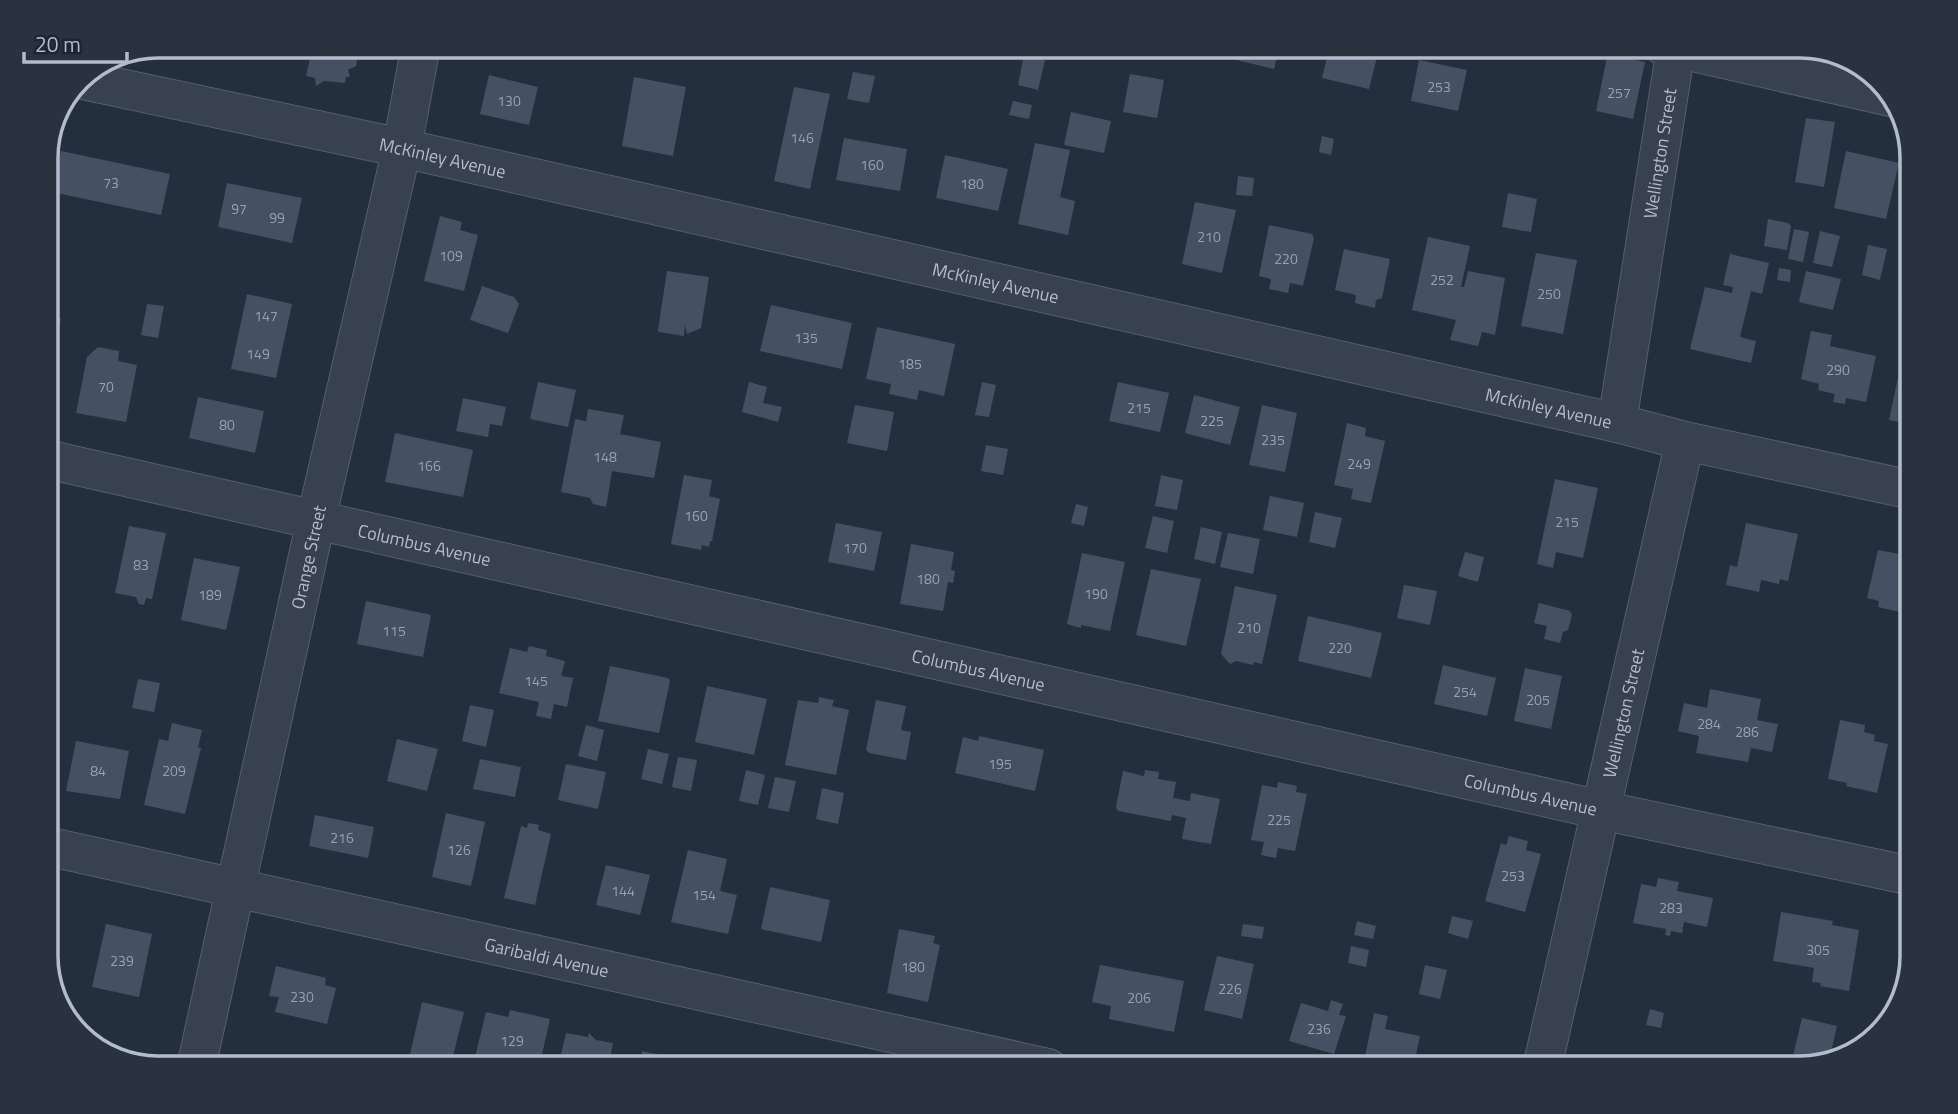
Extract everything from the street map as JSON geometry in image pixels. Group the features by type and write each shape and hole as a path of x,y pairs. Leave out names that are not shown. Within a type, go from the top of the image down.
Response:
{"street":[{"name":"Orange Street","path":"199,1056 316,520 402,148 419,58"},
{"name":"Wellington Street","path":"1618,423 1668,58"},
{"path":"1718,58 1876,94"},
{"name":"McKinley Avenue","path":"93,82 402,148 1900,488"},
{"name":"Wellington Street","path":"1545,1056 1685,441"},
{"name":"Columbus Avenue","path":"58,462 1601,810 1900,873"},
{"name":"Garibaldi Avenue","path":"58,849 990,1056"}],"building":[{"path":"310,58 357,59 356,66 348,70 350,77 346,77 345,83 324,81 316,86 315,78 306,76"},
{"path":"1023,58 1045,60 1038,90 1018,85"},
{"path":"1228,58 1277,58 1274,69"},
{"path":"1327,58 1377,58 1369,89 1322,78"},
{"path":"1607,58 1645,62 1633,119 1596,111"},
{"path":"1419,60 1467,70 1458,111 1411,101"},
{"path":"853,72 875,76 869,103 847,99"},
{"path":"1130,74 1164,80 1157,118 1123,112"},
{"path":"489,75 538,87 529,125 480,114"},
{"path":"634,77 686,87 673,156 622,146"},
{"path":"794,87 830,94 810,189 774,181"},
{"path":"1013,101 1032,105 1029,119 1009,115"},
{"path":"1071,112 1111,121 1104,153 1064,145"},
{"path":"1806,118 1835,122 1824,187 1795,182"},
{"path":"1322,136 1334,139 1331,155 1319,152"},
{"path":"844,138 907,149 900,191 836,180"},
{"path":"1035,143 1070,150 1060,197 1075,201 1068,235 1018,224"},
{"path":"61,151 170,174 161,215 58,193"},
{"path":"1846,151 1899,163 1886,219 1834,208"},
{"path":"945,155 1008,169 998,211 936,198"},
{"path":"1238,176 1254,178 1252,196 1236,195"},
{"path":"227,183 302,198 292,243 218,227"},
{"path":"1508,193 1537,199 1531,232 1502,227"},
{"path":"1195,202 1236,210 1222,273 1182,264"},
{"path":"440,216 462,222 460,230 478,235 464,291 424,281"},
{"path":"1768,219 1791,226 1787,250 1764,246"},
{"path":"1269,225 1312,234 1314,238 1303,286 1290,283 1288,293 1269,289 1271,279 1259,276"},
{"path":"1794,229 1809,232 1803,262 1788,259"},
{"path":"1820,231 1840,236 1832,267 1813,263"},
{"path":"1428,237 1470,246 1461,287 1464,287 1468,271 1505,278 1495,335 1482,332 1478,346 1450,340 1456,320 1412,310"},
{"path":"1868,245 1887,249 1880,280 1862,275"},
{"path":"1344,249 1390,259 1382,298 1376,300 1375,308 1355,303 1356,295 1335,290"},
{"path":"1536,253 1577,260 1563,334 1521,326"},
{"path":"1730,254 1769,263 1762,294 1751,291 1740,337 1756,341 1751,363 1690,349 1705,287 1732,293 1733,287 1723,285"},
{"path":"1779,268 1791,270 1790,282 1777,280"},
{"path":"667,271 709,277 701,328 687,334 685,325 684,336 658,330"},
{"path":"1806,271 1841,279 1833,310 1799,302"},
{"path":"482,286 514,297 519,304 508,333 470,320"},
{"path":"247,294 292,304 276,378 231,369"},
{"path":"147,304 164,306 158,338 141,335"},
{"path":"771,305 852,323 842,369 760,351"},
{"path":"877,327 955,344 944,396 919,390 917,400 889,394 891,384 866,379"},
{"path":"1811,331 1832,335 1830,346 1876,356 1866,402 1846,398 1845,404 1833,402 1835,394 1818,390 1819,384 1801,379"},
{"path":"98,347 119,351 118,361 137,365 126,422 76,413 87,357"},
{"path":"1899,373 1900,422 1889,420"},
{"path":"538,382 576,390 568,427 530,419"},
{"path":"749,382 767,387 763,403 782,407 778,422 742,412"},
{"path":"982,382 996,385 989,417 975,415"},
{"path":"1118,382 1169,393 1160,432 1109,421"},
{"path":"1194,395 1240,407 1230,445 1185,433"},
{"path":"198,397 264,411 255,453 189,438"},
{"path":"463,398 506,407 502,426 490,424 488,437 456,431"},
{"path":"855,405 894,412 887,451 847,443"},
{"path":"1262,405 1297,413 1285,472 1249,465"},
{"path":"588,409 624,415 620,434 661,442 654,478 612,471 606,507 593,504 590,498 561,492 575,419 586,421"},
{"path":"1347,423 1366,428 1365,436 1385,441 1371,503 1351,499 1353,489 1334,485"},
{"path":"395,433 473,450 463,497 385,482"},
{"path":"986,445 1008,449 1003,475 981,471"},
{"path":"684,475 712,480 709,496 720,499 712,541 709,547 702,545 701,550 671,544"},
{"path":"1161,475 1183,480 1177,510 1155,506"},
{"path":"1555,479 1598,488 1583,558 1556,552 1553,568 1537,564"},
{"path":"1270,496 1304,503 1297,537 1263,530"},
{"path":"1076,504 1088,507 1084,526 1071,523"},
{"path":"1315,512 1342,518 1335,548 1309,542"},
{"path":"1153,516 1174,521 1167,553 1145,548"},
{"path":"836,523 882,532 874,571 828,562"},
{"path":"1746,523 1798,534 1788,581 1780,579 1779,584 1761,580 1759,592 1726,585 1730,565 1737,567"},
{"path":"129,526 166,533 152,599 146,598 144,605 139,604 136,597 115,593"},
{"path":"1201,527 1222,532 1215,564 1194,559"},
{"path":"1228,533 1260,539 1253,574 1220,567"},
{"path":"911,544 954,552 951,570 955,571 953,583 948,582 943,611 900,604"},
{"path":"1878,550 1900,554 1900,612 1878,607 1879,601 1867,598"},
{"path":"1465,552 1484,557 1478,582 1458,576"},
{"path":"1082,553 1125,562 1110,631 1067,624"},
{"path":"194,558 240,567 226,630 181,620"},
{"path":"1151,569 1201,579 1186,646 1136,635"},
{"path":"1404,585 1437,591 1430,625 1397,618"},
{"path":"1235,586 1277,595 1262,664 1236,661 1230,664 1221,654"},
{"path":"366,601 431,615 423,657 357,644"},
{"path":"1539,603 1570,611 1572,615 1568,630 1563,632 1560,643 1544,639 1547,626 1534,623"},
{"path":"1308,616 1382,633 1371,678 1298,661"},
{"path":"529,646 547,650 546,656 565,661 561,676 573,678 567,707 554,704 551,719 536,716 539,702 499,693 510,648 527,652"},
{"path":"1443,665 1496,678 1487,716 1434,704"},
{"path":"610,666 668,678 670,681 659,733 598,721"},
{"path":"1525,668 1562,676 1551,729 1514,721"},
{"path":"138,679 160,683 154,712 132,708"},
{"path":"707,686 767,699 754,755 695,742"},
{"path":"1710,689 1761,699 1757,720 1778,724 1772,752 1751,748 1748,762 1696,753 1699,736 1678,731 1684,703 1707,708"},
{"path":"819,697 834,700 832,706 849,710 836,775 785,765 798,700 818,703"},
{"path":"876,700 906,706 901,730 911,732 906,760 869,753 866,750"},
{"path":"470,705 494,710 486,747 462,741"},
{"path":"1840,720 1865,725 1864,732 1875,735 1874,741 1888,744 1877,793 1828,779"},
{"path":"172,723 202,730 198,747 201,748 185,814 144,805 159,739 168,741"},
{"path":"586,725 604,730 597,761 578,756"},
{"path":"979,736 1044,750 1035,791 955,773 963,737 978,741"},
{"path":"397,739 438,749 427,791 387,781"},
{"path":"76,741 129,751 120,799 66,791"},
{"path":"648,749 669,754 662,784 641,779"},
{"path":"678,757 697,760 691,791 672,787"},
{"path":"480,759 521,767 515,797 473,789"},
{"path":"566,764 606,772 598,809 558,800"},
{"path":"746,770 765,775 758,805 739,801"},
{"path":"1145,770 1159,772 1158,779 1176,782 1173,798 1190,801 1191,793 1220,799 1211,844 1182,839 1186,818 1172,815 1171,821 1118,811 1116,807 1123,771 1144,776"},
{"path":"775,777 796,781 789,812 768,808"},
{"path":"1278,782 1297,786 1296,792 1307,794 1295,851 1278,848 1276,858 1261,855 1264,842 1251,840 1262,785 1277,788"},
{"path":"822,788 844,793 838,824 816,819"},
{"path":"446,813 485,822 471,886 432,877"},
{"path":"315,815 374,827 368,858 309,846"},
{"path":"528,823 539,825 538,830 551,834 535,905 504,898 521,826 527,828"},
{"path":"1509,836 1528,841 1526,850 1541,854 1525,912 1485,901 1501,843 1506,845"},
{"path":"688,850 727,859 720,891 737,895 728,934 671,922"},
{"path":"606,865 650,875 640,915 596,905"},
{"path":"1658,878 1679,882 1677,891 1713,898 1707,927 1684,922 1682,933 1671,931 1670,936 1665,935 1666,929 1633,923 1641,884 1656,887"},
{"path":"770,887 830,900 821,942 761,929"},
{"path":"1781,912 1833,921 1832,925 1859,930 1849,991 1812,982 1814,968 1773,961"},
{"path":"1452,916 1473,921 1468,939 1448,933"},
{"path":"1357,921 1376,926 1373,939 1354,935"},
{"path":"106,924 152,934 139,997 92,987"},
{"path":"1243,924 1264,927 1262,939 1241,936"},
{"path":"899,929 935,936 933,943 940,945 928,1002 887,993"},
{"path":"1351,946 1369,950 1366,967 1348,963"},
{"path":"1217,956 1254,964 1242,1019 1204,1010"},
{"path":"1100,965 1184,981 1174,1032 1109,1019 1111,1006 1092,1002"},
{"path":"1425,965 1447,970 1440,999 1419,994"},
{"path":"276,966 326,978 325,985 336,988 327,1024 275,1012 279,997 269,996"},
{"path":"1331,1000 1343,1004 1339,1015 1346,1016 1334,1054 1289,1041 1301,1003 1328,1011"},
{"path":"422,1002 464,1012 453,1056 410,1056"},
{"path":"1650,1009 1664,1013 1661,1028 1646,1025"},
{"path":"510,1010 550,1019 542,1056 475,1056 486,1012 508,1017"},
{"path":"1374,1013 1388,1016 1385,1029 1420,1036 1416,1056 1365,1056"},
{"path":"1802,1018 1837,1026 1831,1051 1793,1056"},
{"path":"566,1033 588,1037 589,1033 596,1040 613,1043 610,1056 561,1056"},
{"path":"642,1051 666,1056 641,1056"}]}
